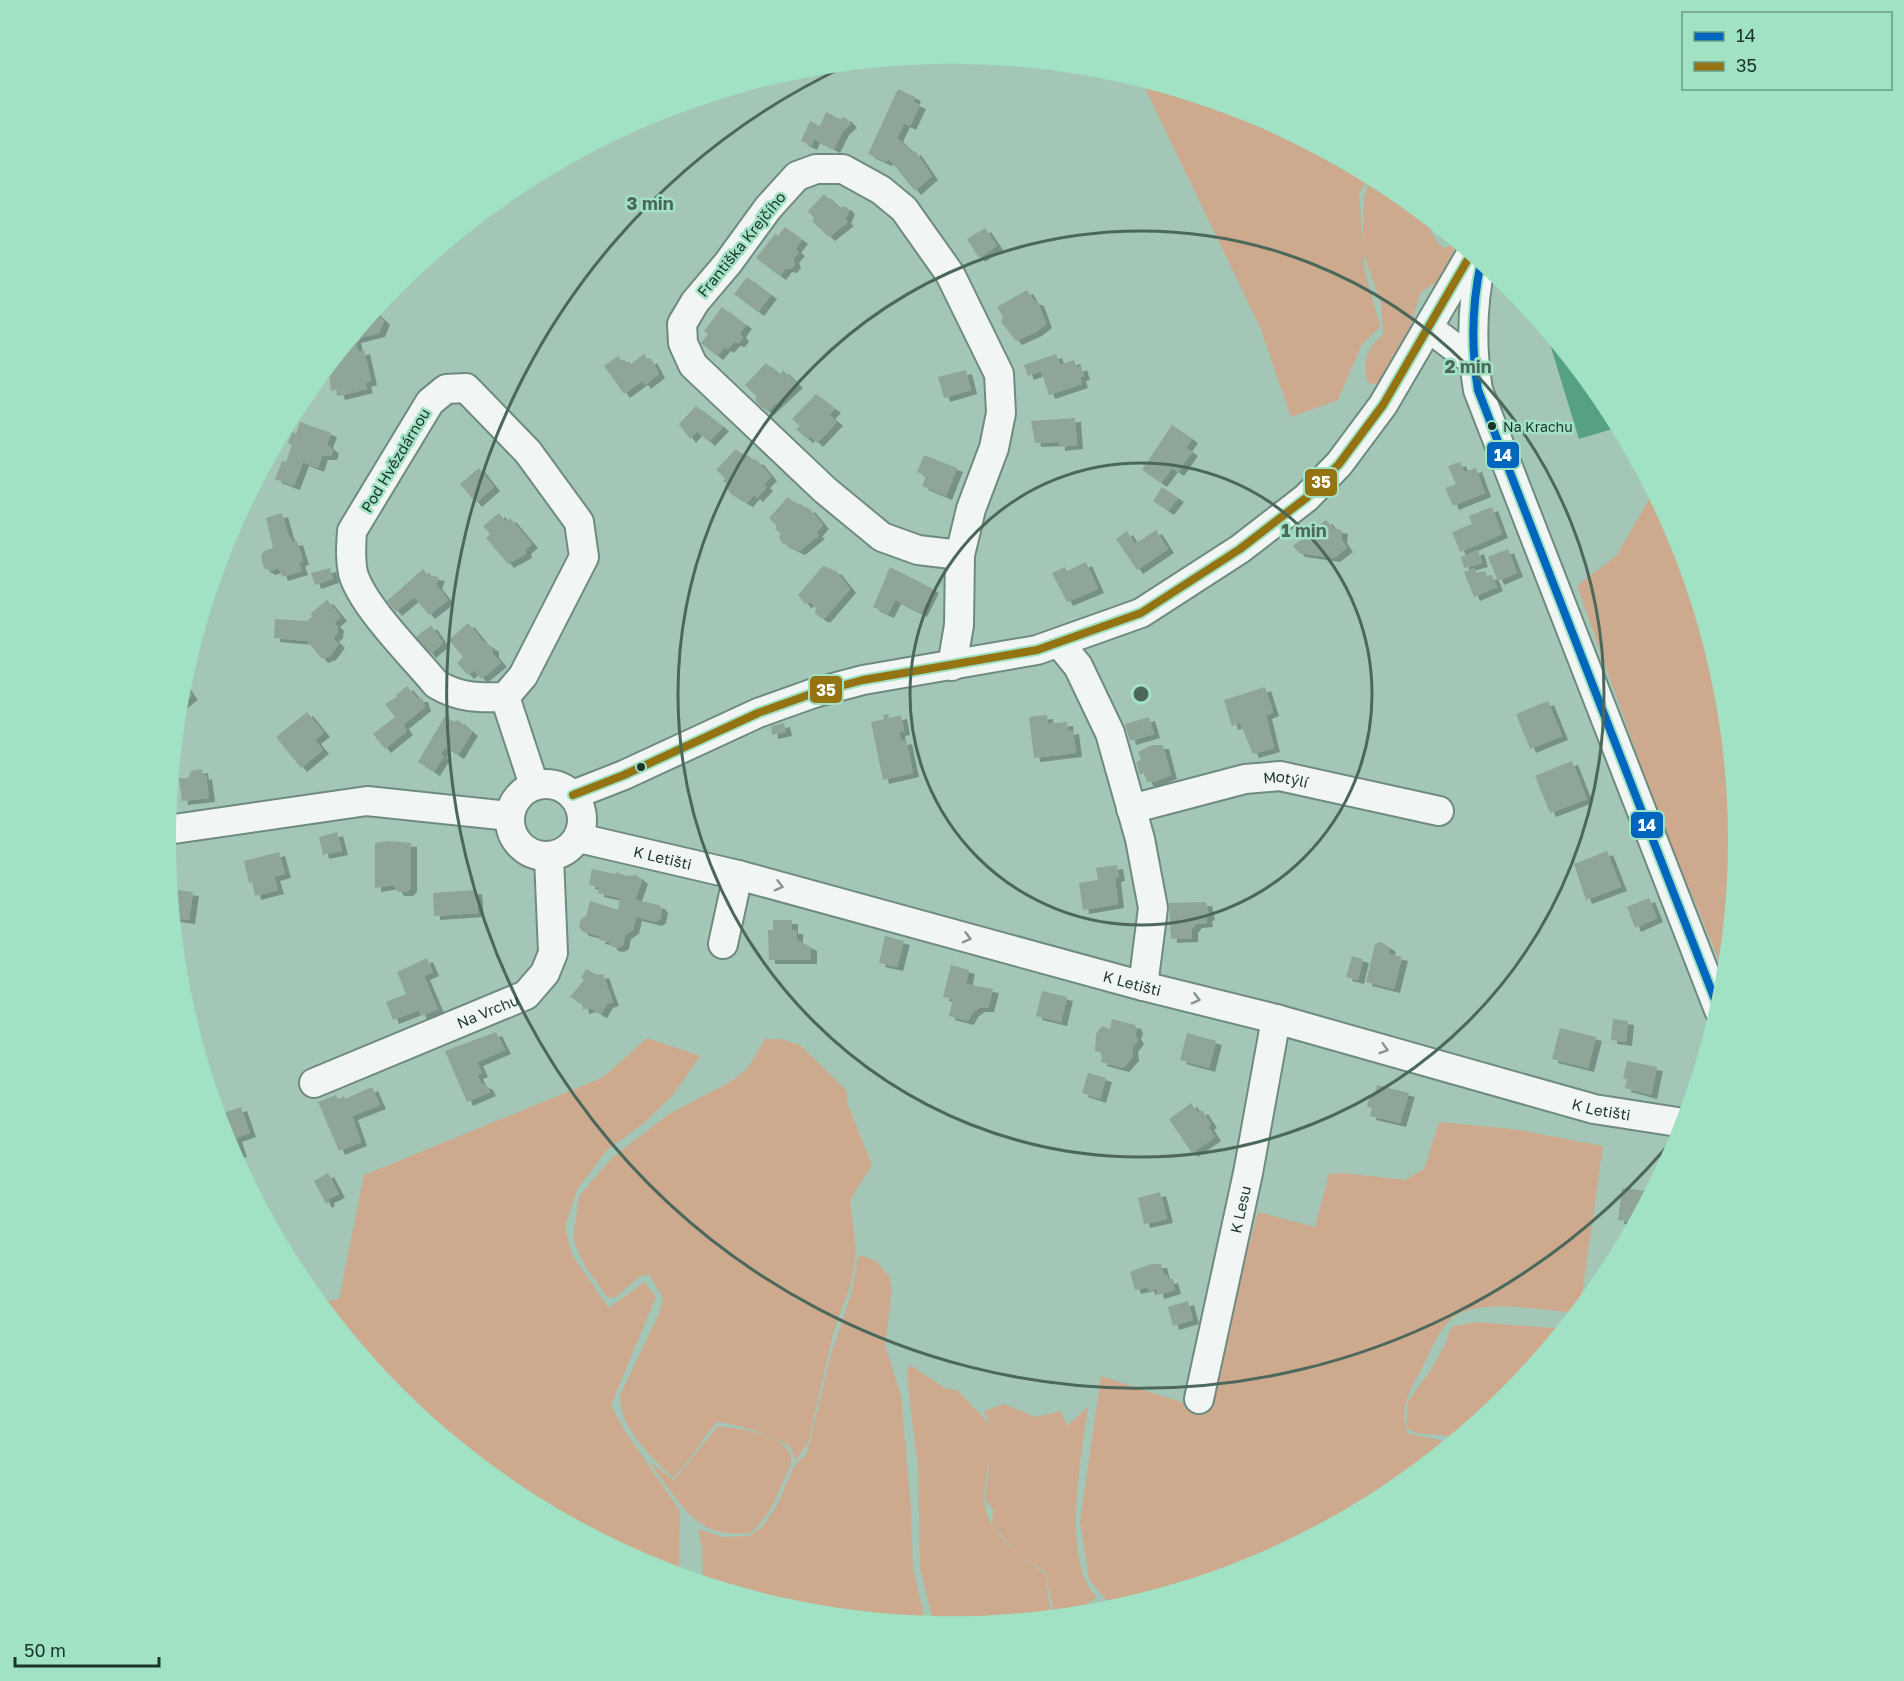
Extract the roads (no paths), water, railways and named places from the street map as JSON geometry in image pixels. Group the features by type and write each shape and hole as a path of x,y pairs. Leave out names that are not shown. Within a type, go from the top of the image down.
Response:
{"street":[{"name":"Františka Krejčího","path":"952,666 959,625 960,555 970,509 994,448 1001,413 999,374 950,274 904,209 881,190 843,169 816,169 797,176 768,207 728,263 695,302 682,324 682,343 693,365 825,490 882,537 918,550 960,555"},
{"path":"573,795 624,775 758,713 814,693 863,680 1037,650 1141,614 1240,549 1306,498 1339,464 1383,405 1467,260"},
{"path":"1479,271 1472,338 1478,390 1489,424 1713,994"},
{"path":"1429,328 1474,362"},
{"name":"Pod Hvězdárnou","path":"466,388 528,453 579,522 584,557 522,676 505,697 477,698 452,694 436,684 363,596 354,575 350,556 352,531 430,402 446,389 466,388"},
{"path":"1059,643 1078,666 1110,733 1131,809 1153,908 1143,986"},
{"path":"505,697 534,785"},
{"name":"Motýlí","path":"1131,809 1245,779 1280,776 1439,812"},
{"path":"555,784 573,795 583,815 579,838 567,851 549,857 528,852 513,837 510,816 518,797 534,785 555,784"},
{"path":"176,828 366,801 510,816"},
{"name":"K Letišti","path":"579,838 738,875 1143,986 1276,1019 1594,1109 1675,1122"},
{"name":"Na Vrchu","path":"314,1083 526,995 545,973 553,953 549,857"},
{"path":"723,944 738,875"},
{"name":"K Lesu","path":"1199,1399 1248,1173 1276,1019"}],"place":[{"name":"Na Krachu","path":"1492,426"}]}
